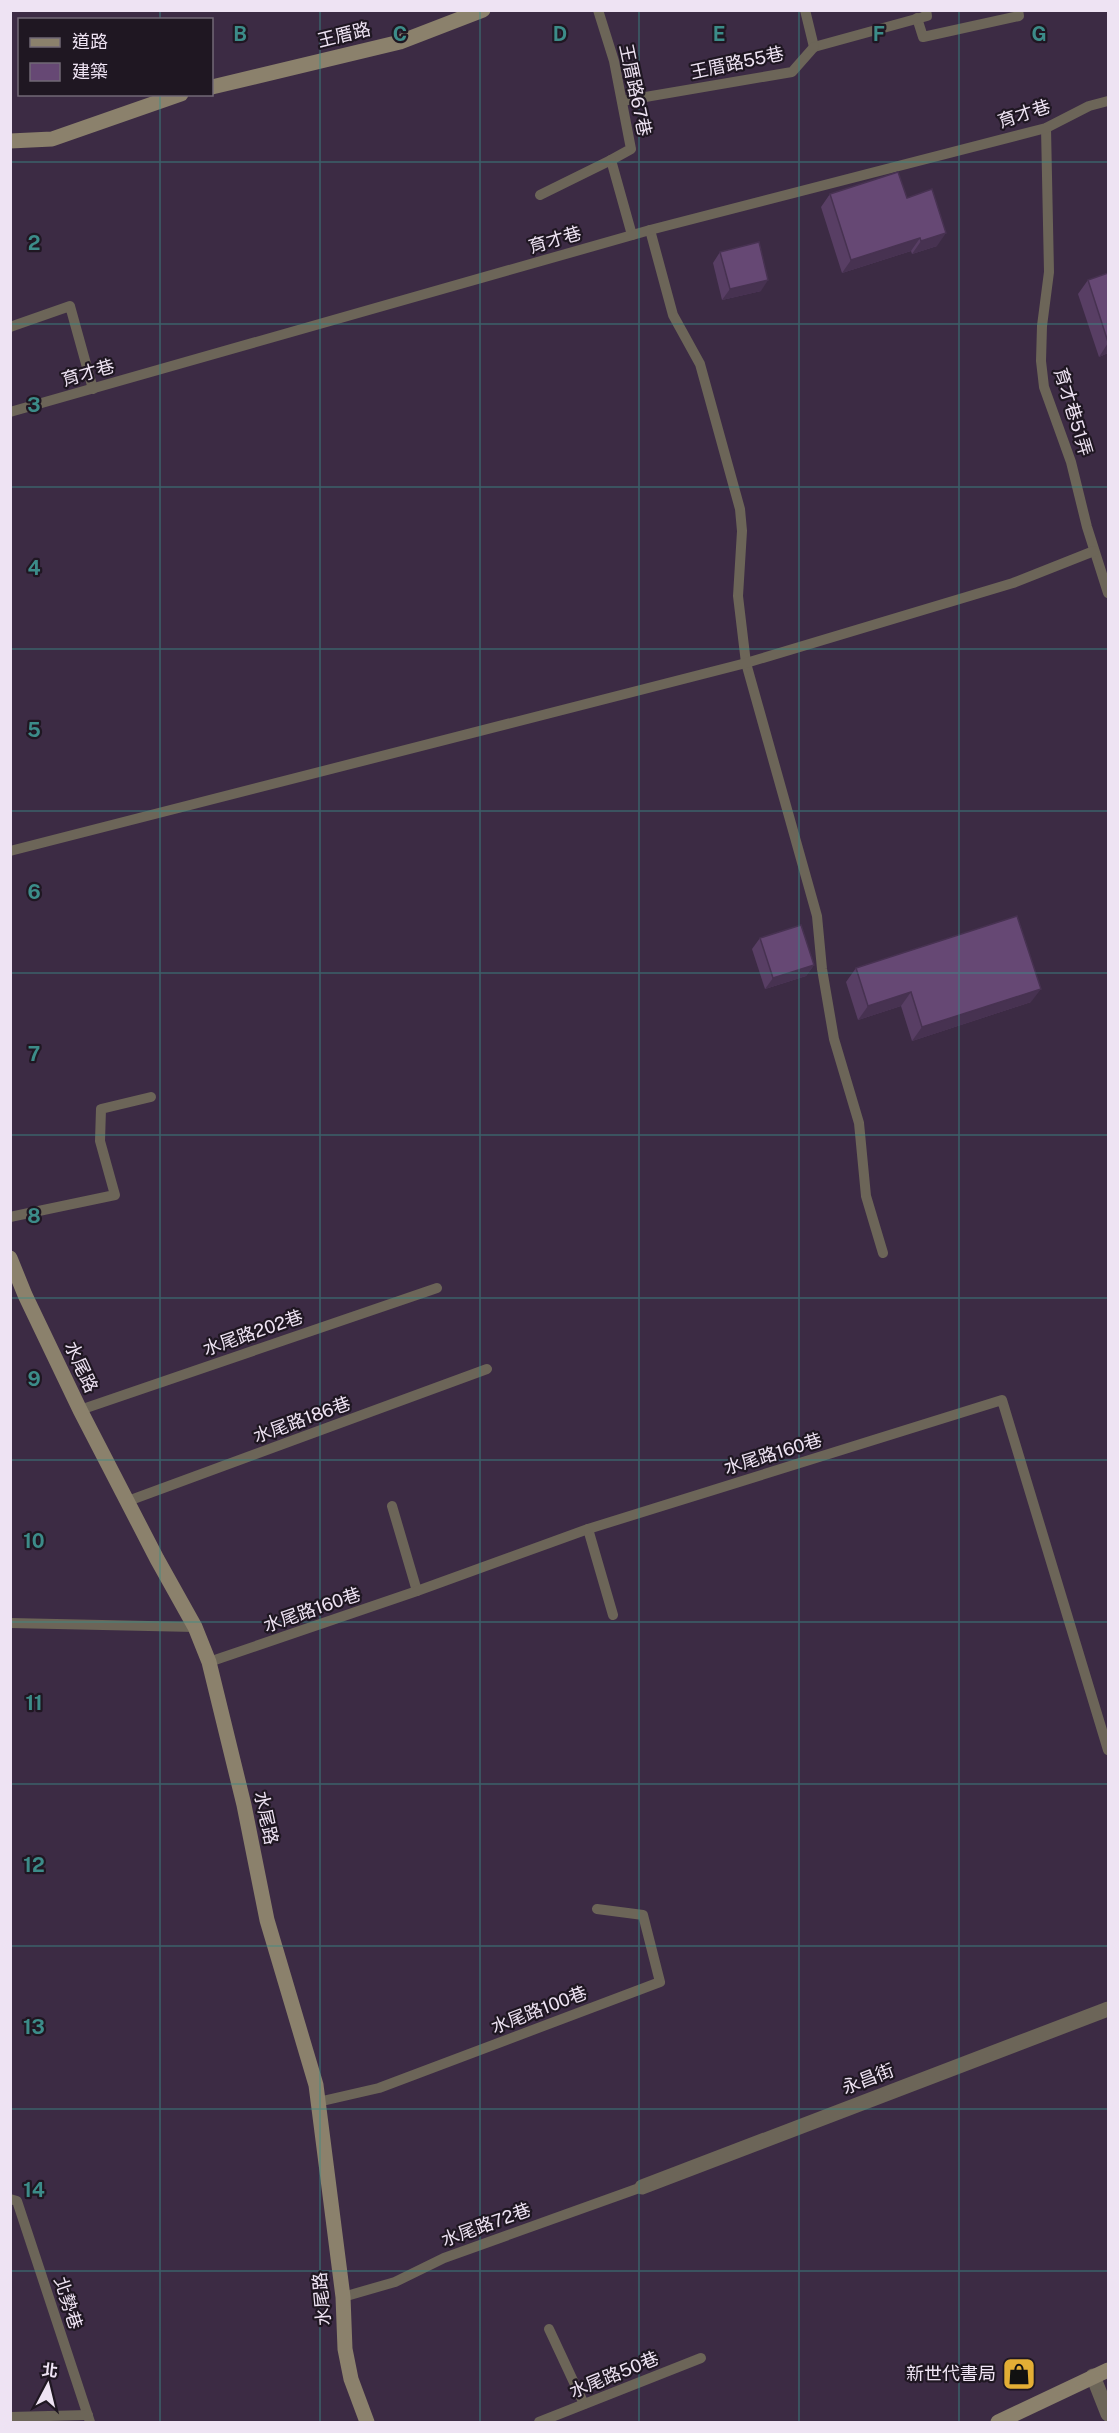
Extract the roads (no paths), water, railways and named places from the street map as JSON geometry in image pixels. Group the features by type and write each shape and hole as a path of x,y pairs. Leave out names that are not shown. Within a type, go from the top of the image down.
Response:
{"street":[{"name":"王厝路","path":"213,87 400,42 483,10"},
{"path":"10,141 51,139 175,96"},
{"name":"水尾路","path":"10,1258 80,1410 195,1627 209,1662 244,1805 267,1920 316,2085 343,2297 345,2349 351,2379 367,2422"},
{"name":"永昌街","path":"642,2187 1108,2009"},
{"path":"998,2422 1108,2370"},
{"path":"1093,2376 1108,2414"}],"lane":[{"name":"王厝路67巷","path":"598,10 614,61 631,149 611,160"},
{"path":"805,10 814,47 927,16 926,10"},
{"path":"916,18 923,36 1019,16 1018,10"},
{"name":"王厝路55巷","path":"622,101 792,72 814,47"},
{"name":"育才巷","path":"10,412 650,230 1046,128 1089,106 1108,101"},
{"name":"育才巷51弄","path":"1046,128 1049,272 1042,326 1041,361 1044,387 1071,462 1094,551 1108,593"},
{"path":"540,195 611,160 632,235"},
{"path":"650,230 673,315 700,363 740,509 742,531 738,596 746,663 817,916 822,969 834,1039 859,1123 866,1196 884,1253"},
{"path":"10,327 70,306 93,389"},
{"path":"10,851 746,663 1013,583 1094,551"},
{"path":"10,1217 115,1195 99,1141 101,1109 151,1097"},
{"name":"水尾路202巷","path":"80,1410 437,1287"},
{"name":"水尾路186巷","path":"128,1501 487,1369"},
{"name":"水尾路160巷","path":"209,1662 417,1592 588,1529 1002,1400 1108,1750"},
{"path":"392,1506 417,1592"},
{"path":"588,1529 612,1615"},
{"path":"10,1623 195,1627"},
{"name":"水尾路100巷","path":"318,2102 379,2088 660,1982 643,1915 597,1909"},
{"name":"水尾路72巷","path":"343,2297 395,2282 444,2258 642,2187"},
{"name":"北勢巷","path":"10,2199 17,2201 89,2419"},
{"path":"549,2329 584,2404"},
{"name":"水尾路50巷","path":"538,2422 701,2358"},
{"path":"10,2417 89,2419"}],"place":[{"name":"新世代書局","path":"1019,2374"}]}
